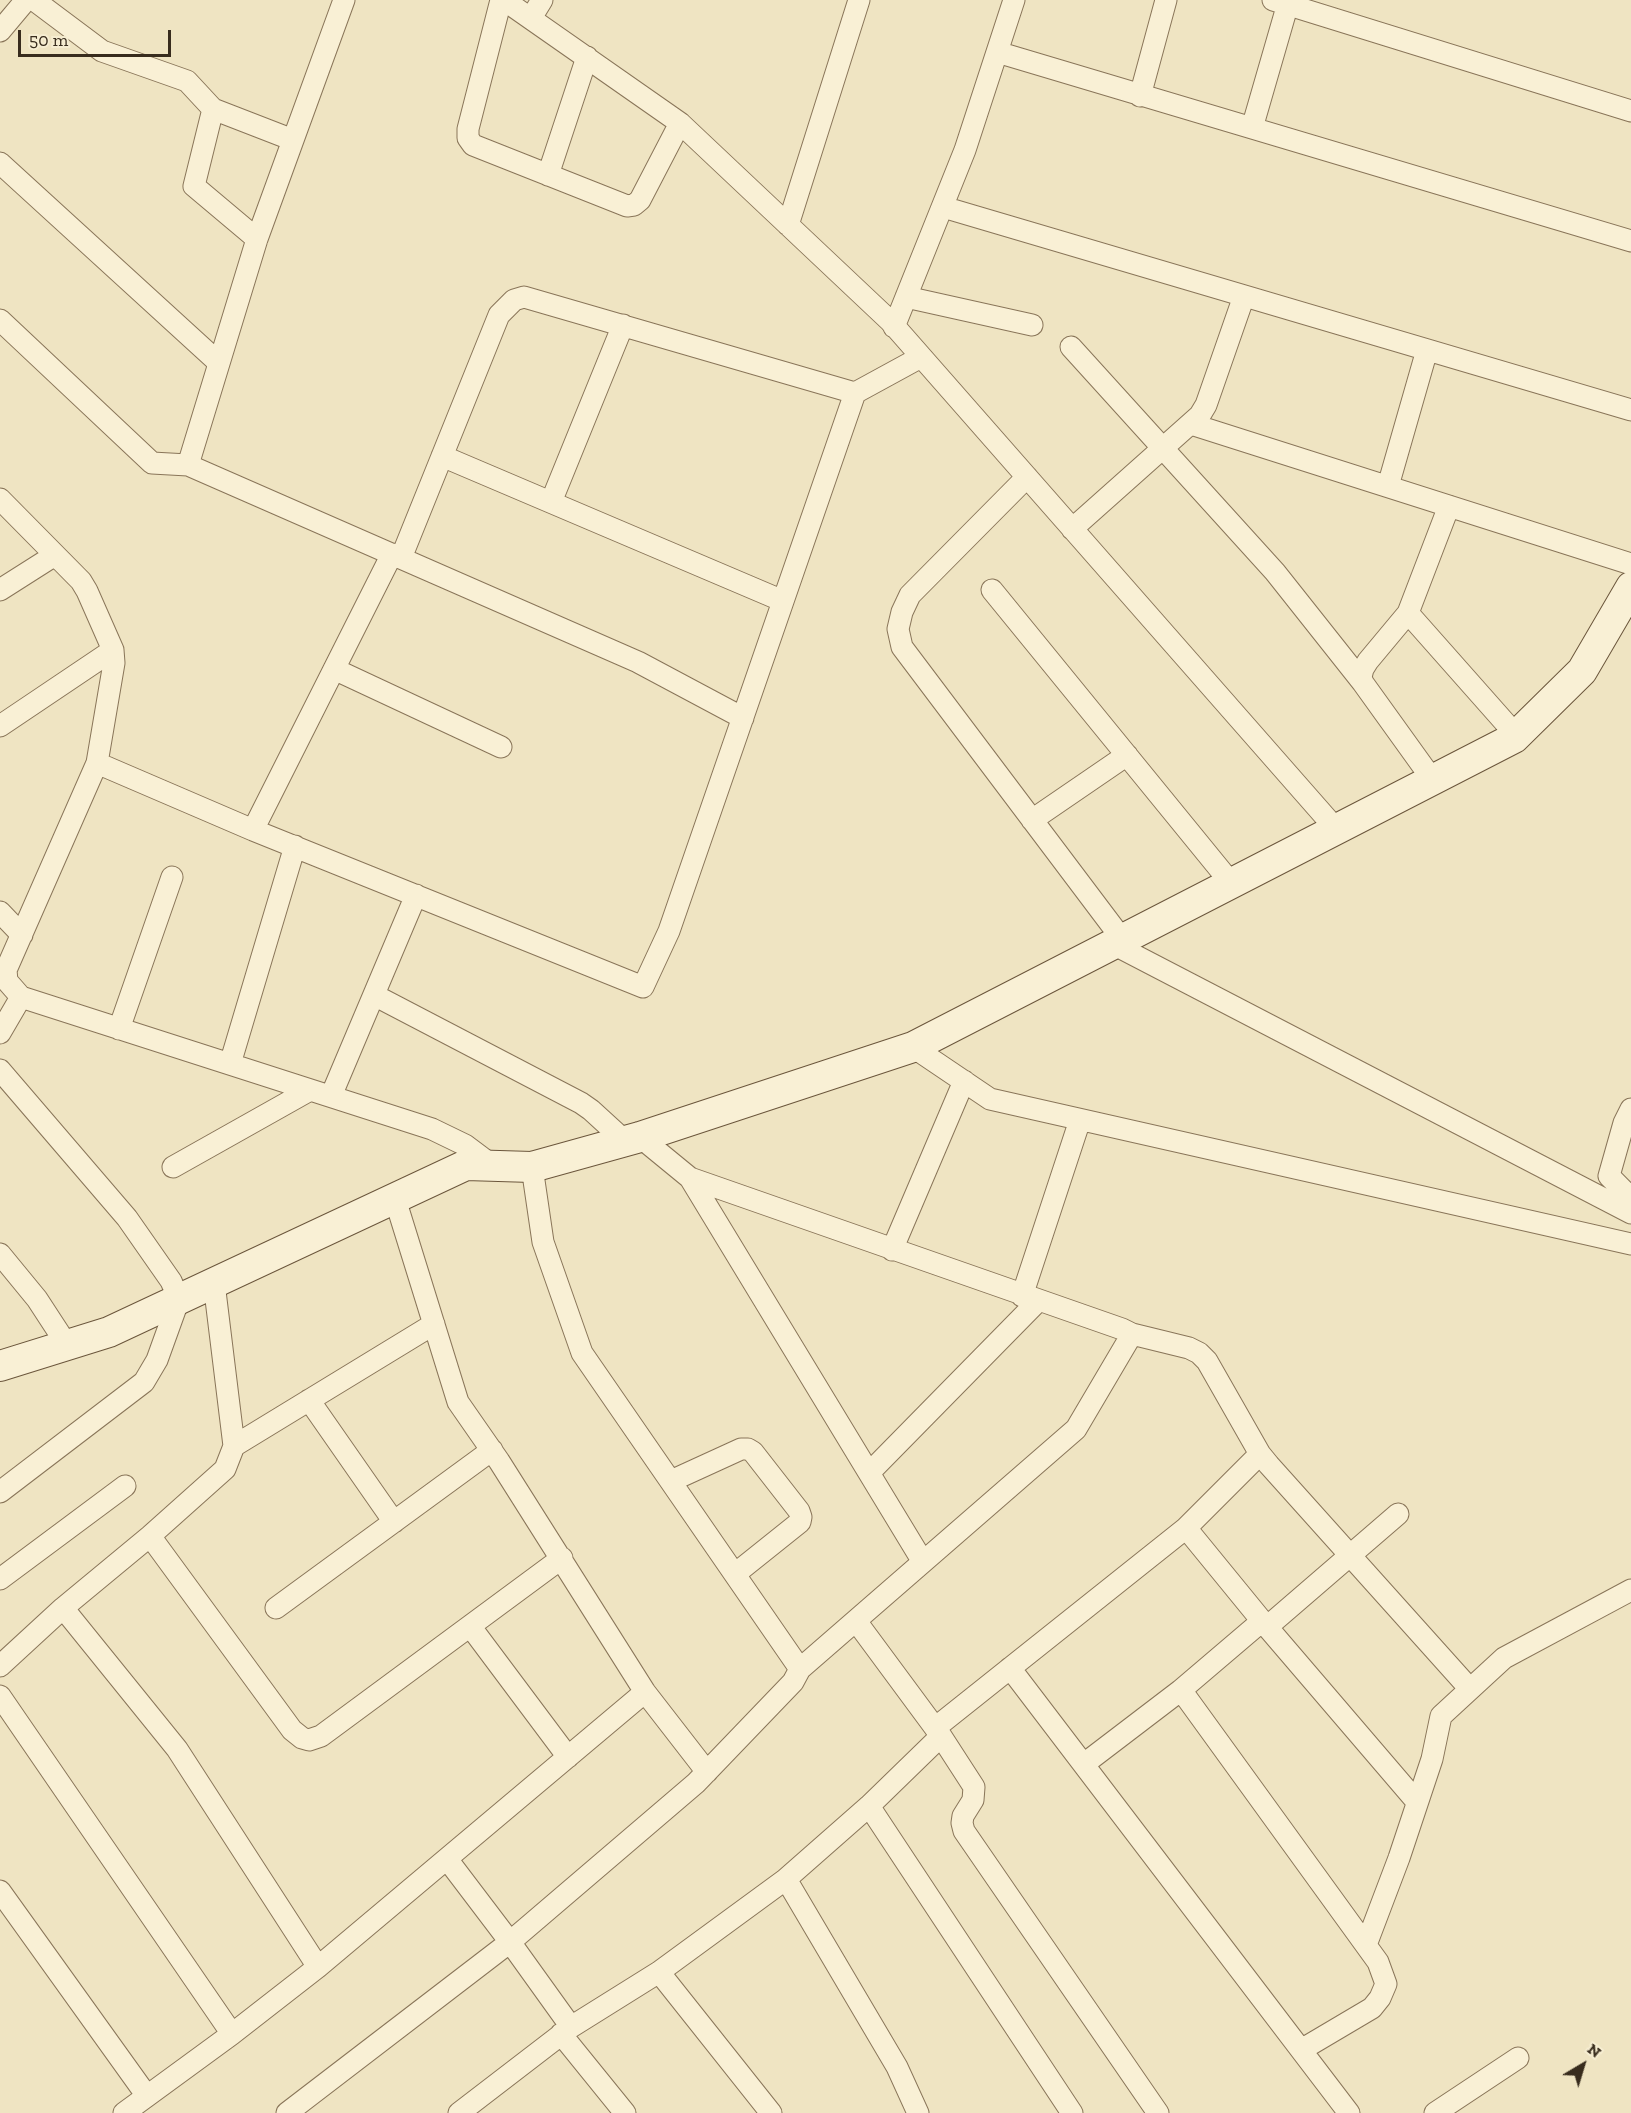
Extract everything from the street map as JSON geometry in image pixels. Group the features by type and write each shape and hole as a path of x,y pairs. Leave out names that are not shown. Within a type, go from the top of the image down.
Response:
{"street":[{"path":"0,31 26,0"},
{"path":"34,0 102,51 187,81 213,109 293,140"},
{"path":"188,465 257,239 344,0"},
{"path":"680,123 640,200 634,205 627,206 473,145 468,138 468,129 503,0 537,9 587,57 680,123 894,327 1336,829"},
{"path":"788,225 859,0"},
{"path":"894,327 965,150 1014,0"},
{"path":"1140,96 1166,0"},
{"path":"1252,128 1283,1 1631,111"},
{"path":"997,52 1631,241"},
{"path":"548,175 587,57"},
{"path":"213,109 194,186 257,239"},
{"path":"0,163 219,363"},
{"path":"943,207 1631,410"},
{"path":"1072,529 1164,449 1191,424 1206,405 1244,296"},
{"path":"253,830 334,669 397,556 442,456 499,315 514,300 524,297 855,393"},
{"path":"906,297 1032,325"},
{"path":"0,320 152,463 188,465 638,662 743,718"},
{"path":"552,502 623,326"},
{"path":"1071,347 1275,572 1363,682 1432,779"},
{"path":"1388,486 1427,350"},
{"path":"97,763 253,830 643,987 669,931 855,393 921,357"},
{"path":"1191,424 1631,564"},
{"path":"442,456 783,601"},
{"path":"1027,477 910,595 902,612 898,629 902,647 1032,819 1117,941 1631,1213"},
{"path":"0,499 76,576 87,591 113,650 114,663 97,763 6,970 7,981 21,997 432,1129 465,1145 492,1166"},
{"path":"1363,682 1361,677 1368,661 1408,613 1449,506"},
{"path":"0,590 55,555"},
{"path":"0,1366 109,1332 466,1166 532,1167 633,1139 913,1047 1516,735 1582,671 1631,588"},
{"path":"992,590 1231,883"},
{"path":"1408,613 1516,735"},
{"path":"0,726 113,650"},
{"path":"334,669 501,747"},
{"path":"1032,819 1127,755"},
{"path":"230,1064 295,846"},
{"path":"119,1029 172,877"},
{"path":"331,1096 416,895"},
{"path":"0,912 21,935"},
{"path":"374,995 581,1103 690,1179 1132,1334 1189,1348 1199,1353 1207,1361 1260,1454 1470,1689"},
{"path":"0,1033 21,997"},
{"path":"913,1047 990,1099 1631,1244"},
{"path":"0,1070 127,1218 171,1281 179,1299 157,1360 144,1382 0,1492"},
{"path":"892,1250 964,1081"},
{"path":"173,1167 310,1090"},
{"path":"1631,1109 1624,1123 1609,1176 1631,1198"},
{"path":"869,1473 1030,1298 1080,1120"},
{"path":"532,1167 543,1242 582,1353 800,1669"},
{"path":"690,1179 923,1562"},
{"path":"395,1199 458,1402 562,1558 645,1692 707,1772"},
{"path":"0,1254 37,1299 67,1345"},
{"path":"0,1666 63,1608 150,1536 225,1469 234,1446 214,1283"},
{"path":"234,1446 434,1324"},
{"path":"287,2113 510,1942 707,1772 793,1682 800,1669 1076,1429 1132,1334"},
{"path":"309,1400 394,1522"},
{"path":"671,1481 741,1449 748,1449 753,1452 800,1511 800,1522 735,1574"},
{"path":"276,1608 492,1450"},
{"path":"459,2113 566,2030 659,1972 786,1879 869,1806 938,1732 1010,1668 1186,1528 1260,1454"},
{"path":"0,1579 125,1486"},
{"path":"1084,1764 1351,1556 1398,1514"},
{"path":"1186,1528 1264,1624 1417,1802"},
{"path":"150,1536 292,1730 302,1738 309,1740 321,1736 562,1558"},
{"path":"1366,1945 1399,1858 1432,1759 1440,1716 1504,1658 1631,1590"},
{"path":"63,1608 177,1749 318,1967"},
{"path":"856,1621 938,1732 974,1787 973,1800 963,1816 964,1831 1158,2113"},
{"path":"470,1626 568,1757"},
{"path":"1010,1668 1349,2113"},
{"path":"1181,1690 1378,1962 1386,1984 1380,1998 1371,2008 1301,2050"},
{"path":"124,2113 232,2034 318,1967 645,1692"},
{"path":"0,1696 232,2034"},
{"path":"869,1806 1072,2113"},
{"path":"447,1859 510,1942 566,2030 625,2113"},
{"path":"786,1879 897,2067 918,2113"},
{"path":"0,1891 147,2096"},
{"path":"659,1972 771,2113"},
{"path":"1435,2113 1518,2058"}]}
